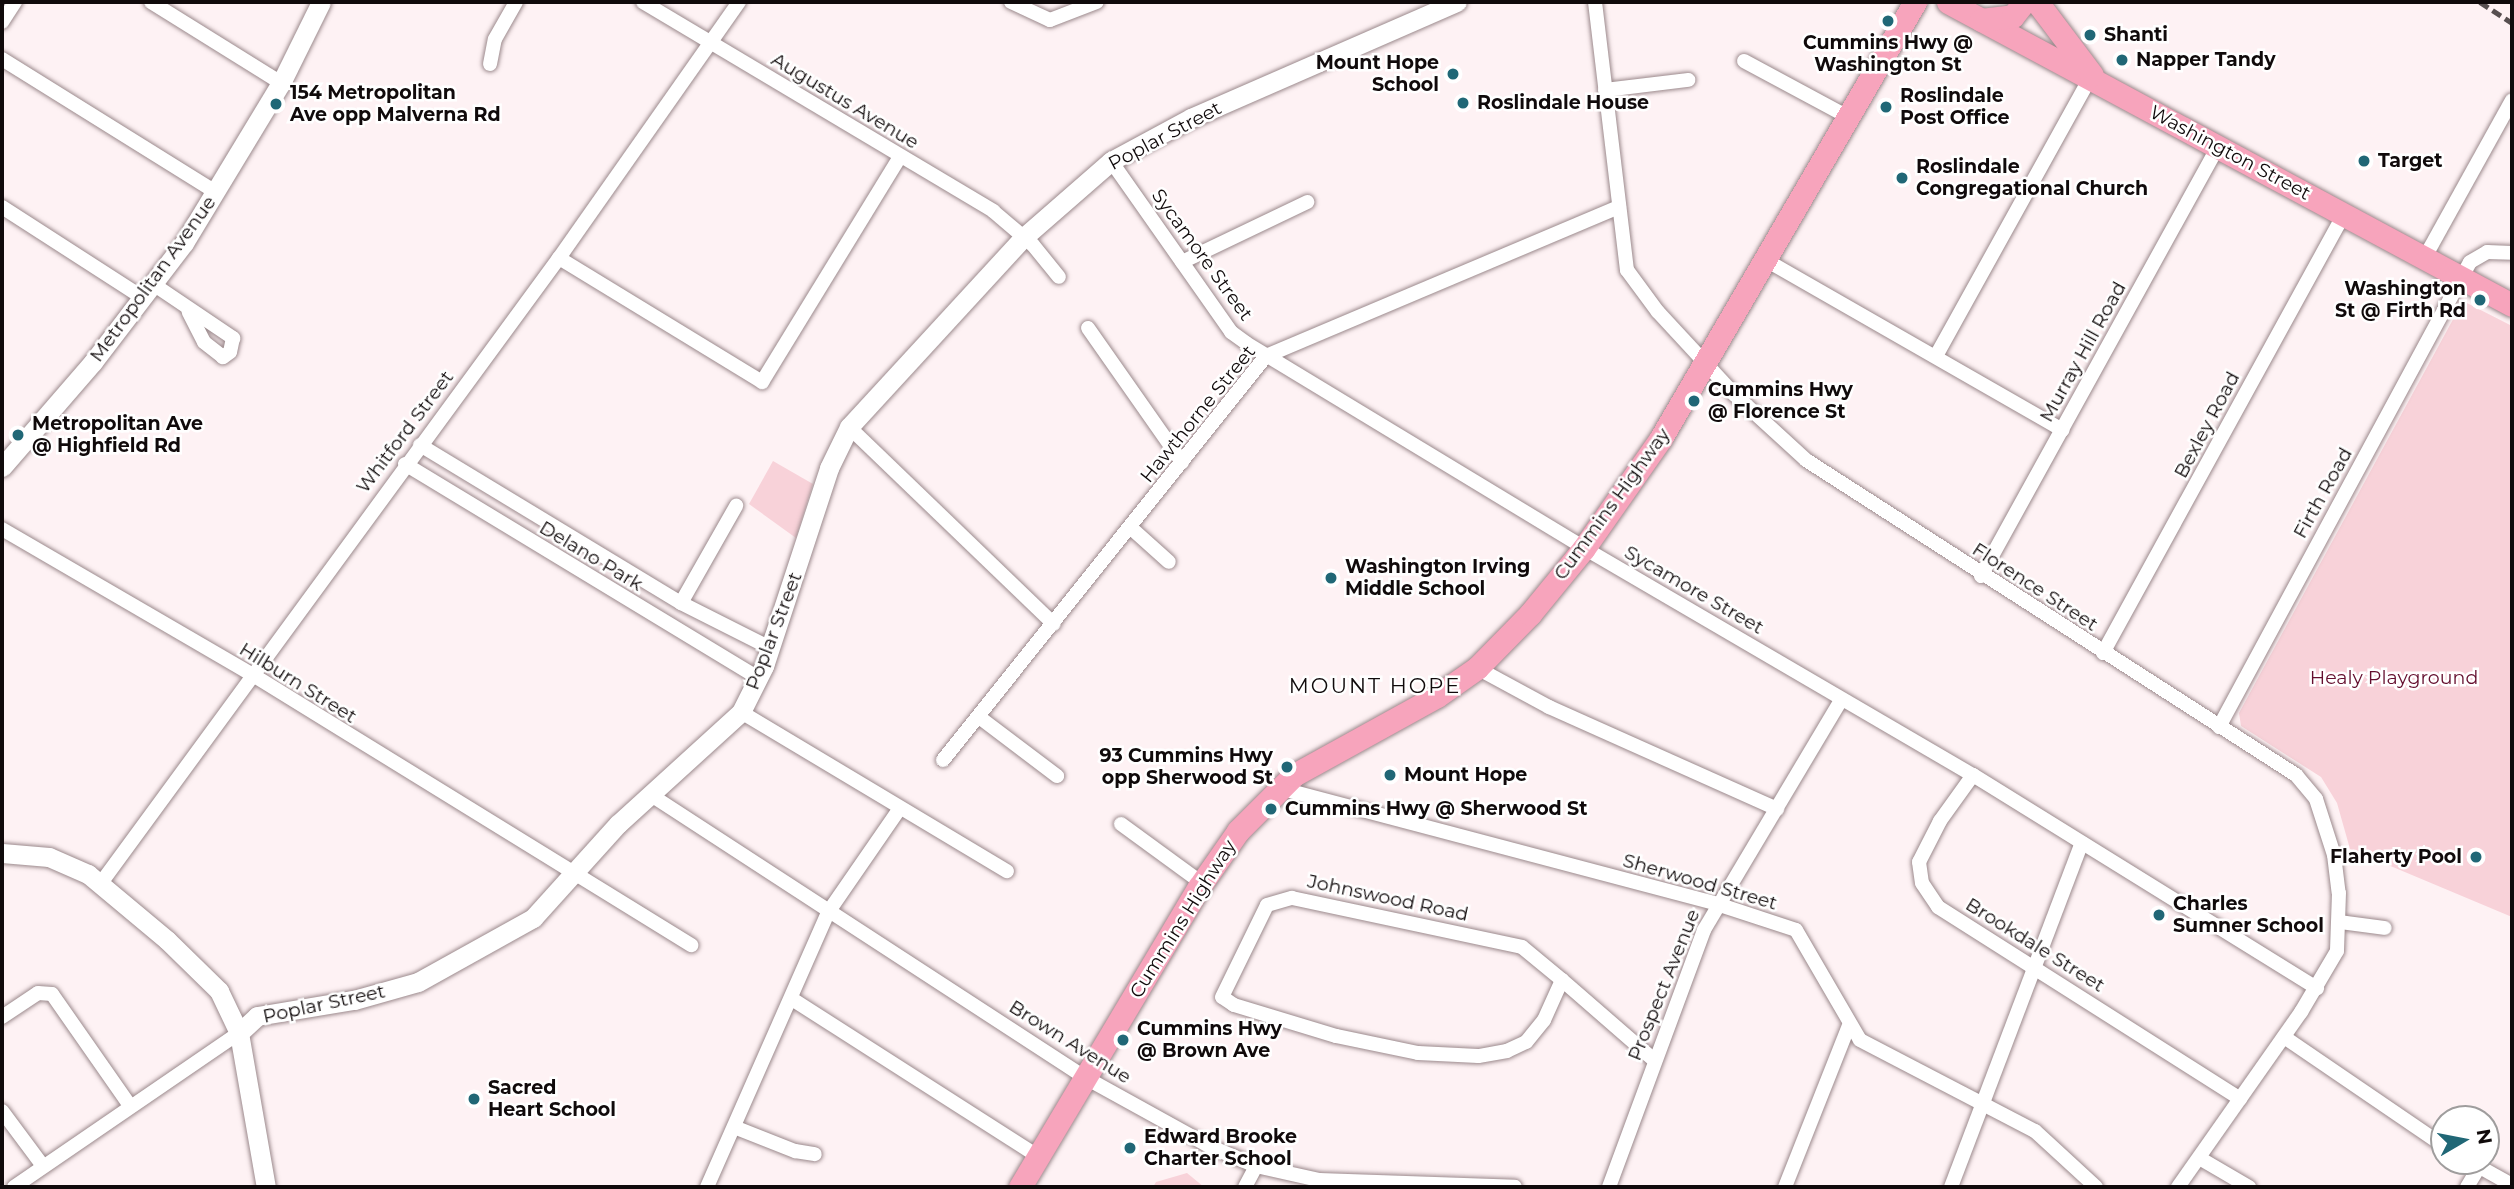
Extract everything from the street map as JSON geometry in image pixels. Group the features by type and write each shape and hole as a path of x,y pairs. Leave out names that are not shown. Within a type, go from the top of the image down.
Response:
{"main road":[{"name":"Cummins Highway","path":"1020,1187 1202,883 1237,831 1279,788 1337,748 1386,725 1477,668 1530,614 1584,548 1661,438 1915,2"},
{"name":"Washington Street","path":"1948,2 2056,63 2092,75 2512,305"},
{"path":"1981,20 2013,16 2024,2"},
{"path":"2038,2 2092,75"}],"street":[{"path":"2,22 15,2"},
{"path":"154,2 281,83"},
{"name":"Metropolitan Avenue","path":"5,456 148,291 217,193 281,83 321,2"},
{"path":"490,64 495,39 516,2"},
{"name":"Augustus Avenue","path":"643,2 993,211 1024,237 1059,277"},
{"name":"Whitford Street","path":"100,883 405,464 559,258 739,2"},
{"path":"1011,2 1047,20 1097,2"},
{"name":"Poplar Street","path":"2,853 49,856 75,866 100,883 208,978 239,1033 257,1016 354,1000 418,982 533,918 574,870 741,712 770,648 829,468 849,427 1024,237 1111,161 1192,117 1457,2"},
{"name":"Florence Street","path":"1595,2 1619,207 1632,283 1706,362 1806,460 1981,576 2296,775 2316,799 2334,855 2340,922 2337,951 2317,988 2284,1037 2201,1159 2178,1187"},
{"path":"2,59 217,193"},
{"path":"1744,61 1848,117"},
{"path":"1936,356 2092,75"},
{"path":"1605,90 1688,80"},
{"path":"2426,257 2512,100"},
{"name":"Murray Hill Road","path":"1981,576 2218,146"},
{"path":"559,258 762,382 901,157"},
{"name":"Sycamore Street","path":"1111,161 1231,331 1266,356 1584,548 1973,775 2317,988"},
{"path":"1182,262 1307,202"},
{"path":"2,207 189,312"},
{"name":"Hawthorne Street","path":"943,760 1266,356 1619,207"},
{"name":"Bexley Road","path":"2103,653 2344,214"},
{"name":"Firth Road","path":"2219,727 2462,278 2475,257 2512,253"},
{"path":"1764,259 2062,430"},
{"path":"1088,328 1182,462"},
{"path":"849,427 1054,624"},
{"name":"Delano Park","path":"420,445 681,603 770,648"},
{"name":"Delano Park","path":"405,464 758,678"},
{"path":"681,603 736,506"},
{"path":"1130,527 1169,562"},
{"name":"Hilburn Street","path":"2,529 253,676 373,753 574,870 691,945"},
{"path":"1477,668 1549,707 1776,809"},
{"name":"Prospect Avenue","path":"1609,1187 1653,1059 1717,904 1841,699"},
{"path":"741,712 1007,871"},
{"path":"979,717 1057,776"},
{"name":"Brookdale Street","path":"1973,775 1924,848 1919,862 1922,883 1938,907 2240,1099"},
{"name":"Sherwood Street","path":"1279,788 1717,904 1796,930 1860,1040 1982,1101 2044,1137 2095,1187"},
{"name":"Brown Avenue","path":"651,795 1086,1078 1211,1147 1256,1166 1357,1184 1515,1187"},
{"path":"707,1187 829,911 900,808"},
{"path":"1121,824 1202,883"},
{"path":"1951,1187 2082,844"},
{"name":"Johnswood Road","path":"1562,980 1544,1020 1526,1042 1507,1051 1478,1056 1418,1053 1336,1037 1234,1005 1222,996 1267,905 1292,898 1447,933 1502,940 1522,947 1562,980 1653,1059"},
{"path":"2340,922 2385,928"},
{"path":"2,1017 38,993 52,994 130,1106"},
{"path":"792,999 1039,1157"},
{"path":"1784,1187 1849,1025"},
{"path":"14,1187 239,1033 266,1187"},
{"path":"2284,1037 2430,1136"},
{"path":"2,1111 43,1167"},
{"path":"734,1127 794,1151 815,1154"},
{"path":"2201,1159 2249,1187"},
{"path":"1245,1187 1256,1166"},
{"path":"2494,1175 2512,1185"}],"green space":[{"name":"Healy Playground","path":"2463,301 2512,326 2512,917 2350,849 2337,803 2321,777 2241,726 2239,713"},
{"path":"773,461 813,484 796,538 749,504"},
{"path":"1187,1173 1204,1187 1153,1187 1156,1182"}],"railway":[{"path":"2480,2 2512,23"}],"place":[{"name":"Cummins Hwy @ Washington St","path":"1888,21"},
{"name":"Shanti","path":"2090,35"},
{"name":"Napper Tandy","path":"2122,60"},
{"name":"Mount Hope School","path":"1453,74"},
{"name":"Roslindale House","path":"1463,103"},
{"name":"154 Metropolitan Ave opp Malverna Rd","path":"276,104"},
{"name":"Roslindale Post Office","path":"1886,107"},
{"name":"Target","path":"2364,161"},
{"name":"Roslindale Congregational Church","path":"1902,178"},
{"name":"Washington St @ Firth Rd","path":"2480,300"},
{"name":"Cummins Hwy @ Florence St","path":"1694,401"},
{"name":"Metropolitan Ave @ Highfield Rd","path":"18,435"},
{"name":"Washington Irving Middle School","path":"1331,578"},
{"name":"93 Cummins Hwy opp Sherwood St","path":"1287,767"},
{"name":"Mount Hope","path":"1390,775"},
{"name":"Cummins Hwy @ Sherwood St","path":"1271,809"},
{"name":"Flaherty Pool","path":"2476,857"},
{"name":"Charles Sumner School","path":"2159,915"},
{"name":"Cummins Hwy @ Brown Ave","path":"1123,1040"},
{"name":"Sacred Heart School","path":"474,1099"},
{"name":"Edward Brooke Charter School","path":"1130,1148"}],"district":[{"name":"MOUNT HOPE","path":"1375,686"}]}
